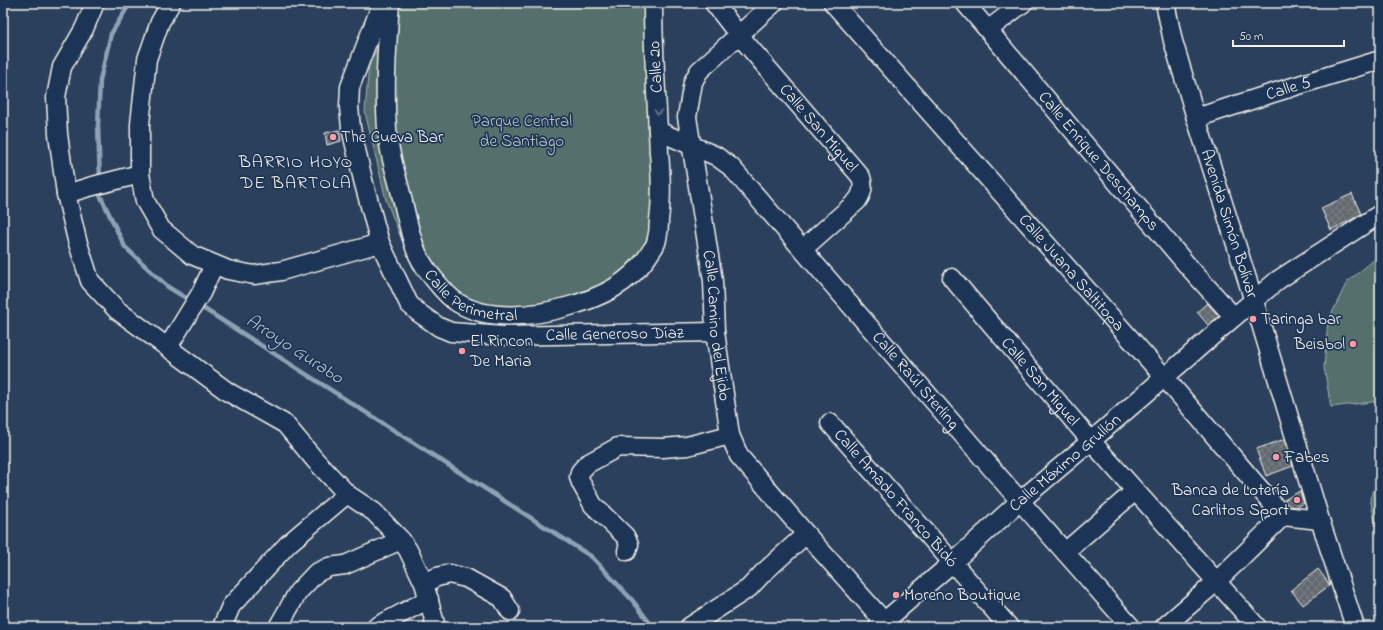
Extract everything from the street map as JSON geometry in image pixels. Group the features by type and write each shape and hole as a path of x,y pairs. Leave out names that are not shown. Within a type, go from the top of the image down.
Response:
{"street":[{"path":"95,3 84,29 62,67 56,97 58,134 66,194 77,240 90,281 117,310 228,392 285,424 315,460 347,494 374,512 401,540 408,550 426,591 436,627"},
{"path":"171,3 160,22 146,59 140,124 140,174 145,202 161,229 192,255 228,270 254,275 281,270 380,243"},
{"name":"Calle Generoso Díaz","path":"382,3 350,87 349,107 351,128 380,243 409,304 429,321 451,332 503,336 715,332"},
{"name":"Calle Perimetral","path":"390,3 386,102 387,131 392,158 410,227 418,256 435,280 457,302 472,310 513,315 552,311 592,300 610,292 626,281 642,266 656,243 658,232 662,196 658,131"},
{"name":"Calle 20","path":"653,3 658,131"},
{"name":"Calle San Miguel","path":"714,3 738,34 861,177 863,190 857,201 803,249"},
{"name":"Calle Camino del Ejido","path":"774,3 738,34 699,71 693,82 687,117 713,281 715,332 730,435 739,456 883,625"},
{"name":"Calle Juana Saltitopa","path":"833,3 1165,378 1283,516"},
{"name":"Calle Enrique Deschamps","path":"965,3 1186,265 1234,317"},
{"path":"988,30 1023,3"},
{"name":"Avenida Simón Bolívar","path":"1165,3 1173,41 1196,118 1254,301 1320,520 1355,627"},
{"name":"Calle 5","path":"1196,118 1380,60"},
{"name":"Calle Raúl Sterling","path":"658,131 716,156 731,167 1020,501 1132,627"},
{"path":"66,194 140,174"},
{"name":"Calle Máximo Grullón","path":"883,625 1020,501 1278,280 1380,214"},
{"path":"168,347 200,293 214,265"},
{"name":"Calle San Miguel","path":"952,278 1091,441 1256,627"},
{"name":"Calle Amado Franco Bidó","path":"830,423 1009,627"},
{"path":"627,551 629,544 625,536 592,505 581,483 579,477 580,472 587,464 618,447 664,448 687,446 730,435"},
{"path":"1065,552 1135,491"},
{"path":"222,627 231,606 288,544 347,494"},
{"path":"1164,627 1216,582 1283,516 1320,520"},
{"path":"689,627 749,588 763,573 806,534"},
{"path":"278,627 298,592 316,573 329,567 345,565 401,540"},
{"path":"376,627 404,621 437,577 449,574 466,578 502,598 510,610"}],"green space":[{"name":"Parque Central de Santiago","path":"402,3 656,3 656,243 616,278 552,311 486,305 445,290 416,275 386,200 365,112 369,64"},
{"name":"Beisbol","path":"1380,255 1380,401 1331,407 1324,367 1328,321 1347,282"},
{"path":"1380,479 1380,547 1370,498"}],"building":[{"name":"The Cueva Bar","path":"339,130 341,141 327,145 325,133"},
{"path":"1352,194 1361,214 1331,230 1321,208"},
{"path":"1207,303 1219,316 1208,325 1197,312"},
{"name":"Fabes","path":"1285,439 1293,466 1266,476 1256,449"},
{"name":"Banca de Lotería Carlitos Sport","path":"1300,491 1304,503 1297,507 1288,506 1284,500"},
{"path":"1318,569 1330,585 1303,605 1291,590"}],"waterway":[{"name":"Arroyo Gurabo","path":"100,181 98,126 100,80 111,34 130,3"},
{"name":"Arroyo Gurabo","path":"100,188 100,195 125,247 168,287 191,301"},
{"name":"Arroyo Gurabo","path":"198,305 592,557 633,601 653,627"}],"place":[{"name":"The Cueva Bar","path":"333,137"},
{"name":"Taringa bar","path":"1253,319"},
{"name":"Beisbol","path":"1353,344"},
{"name":"El Rincon De Maria","path":"462,351"},
{"name":"Fabes","path":"1276,457"},
{"name":"Banca de Lotería Carlitos Sport","path":"1297,500"},
{"name":"Moreno Boutique","path":"896,595"}],"district":[{"name":"BARRIO HOYO DE BARTOLA","path":"296,173"}]}
